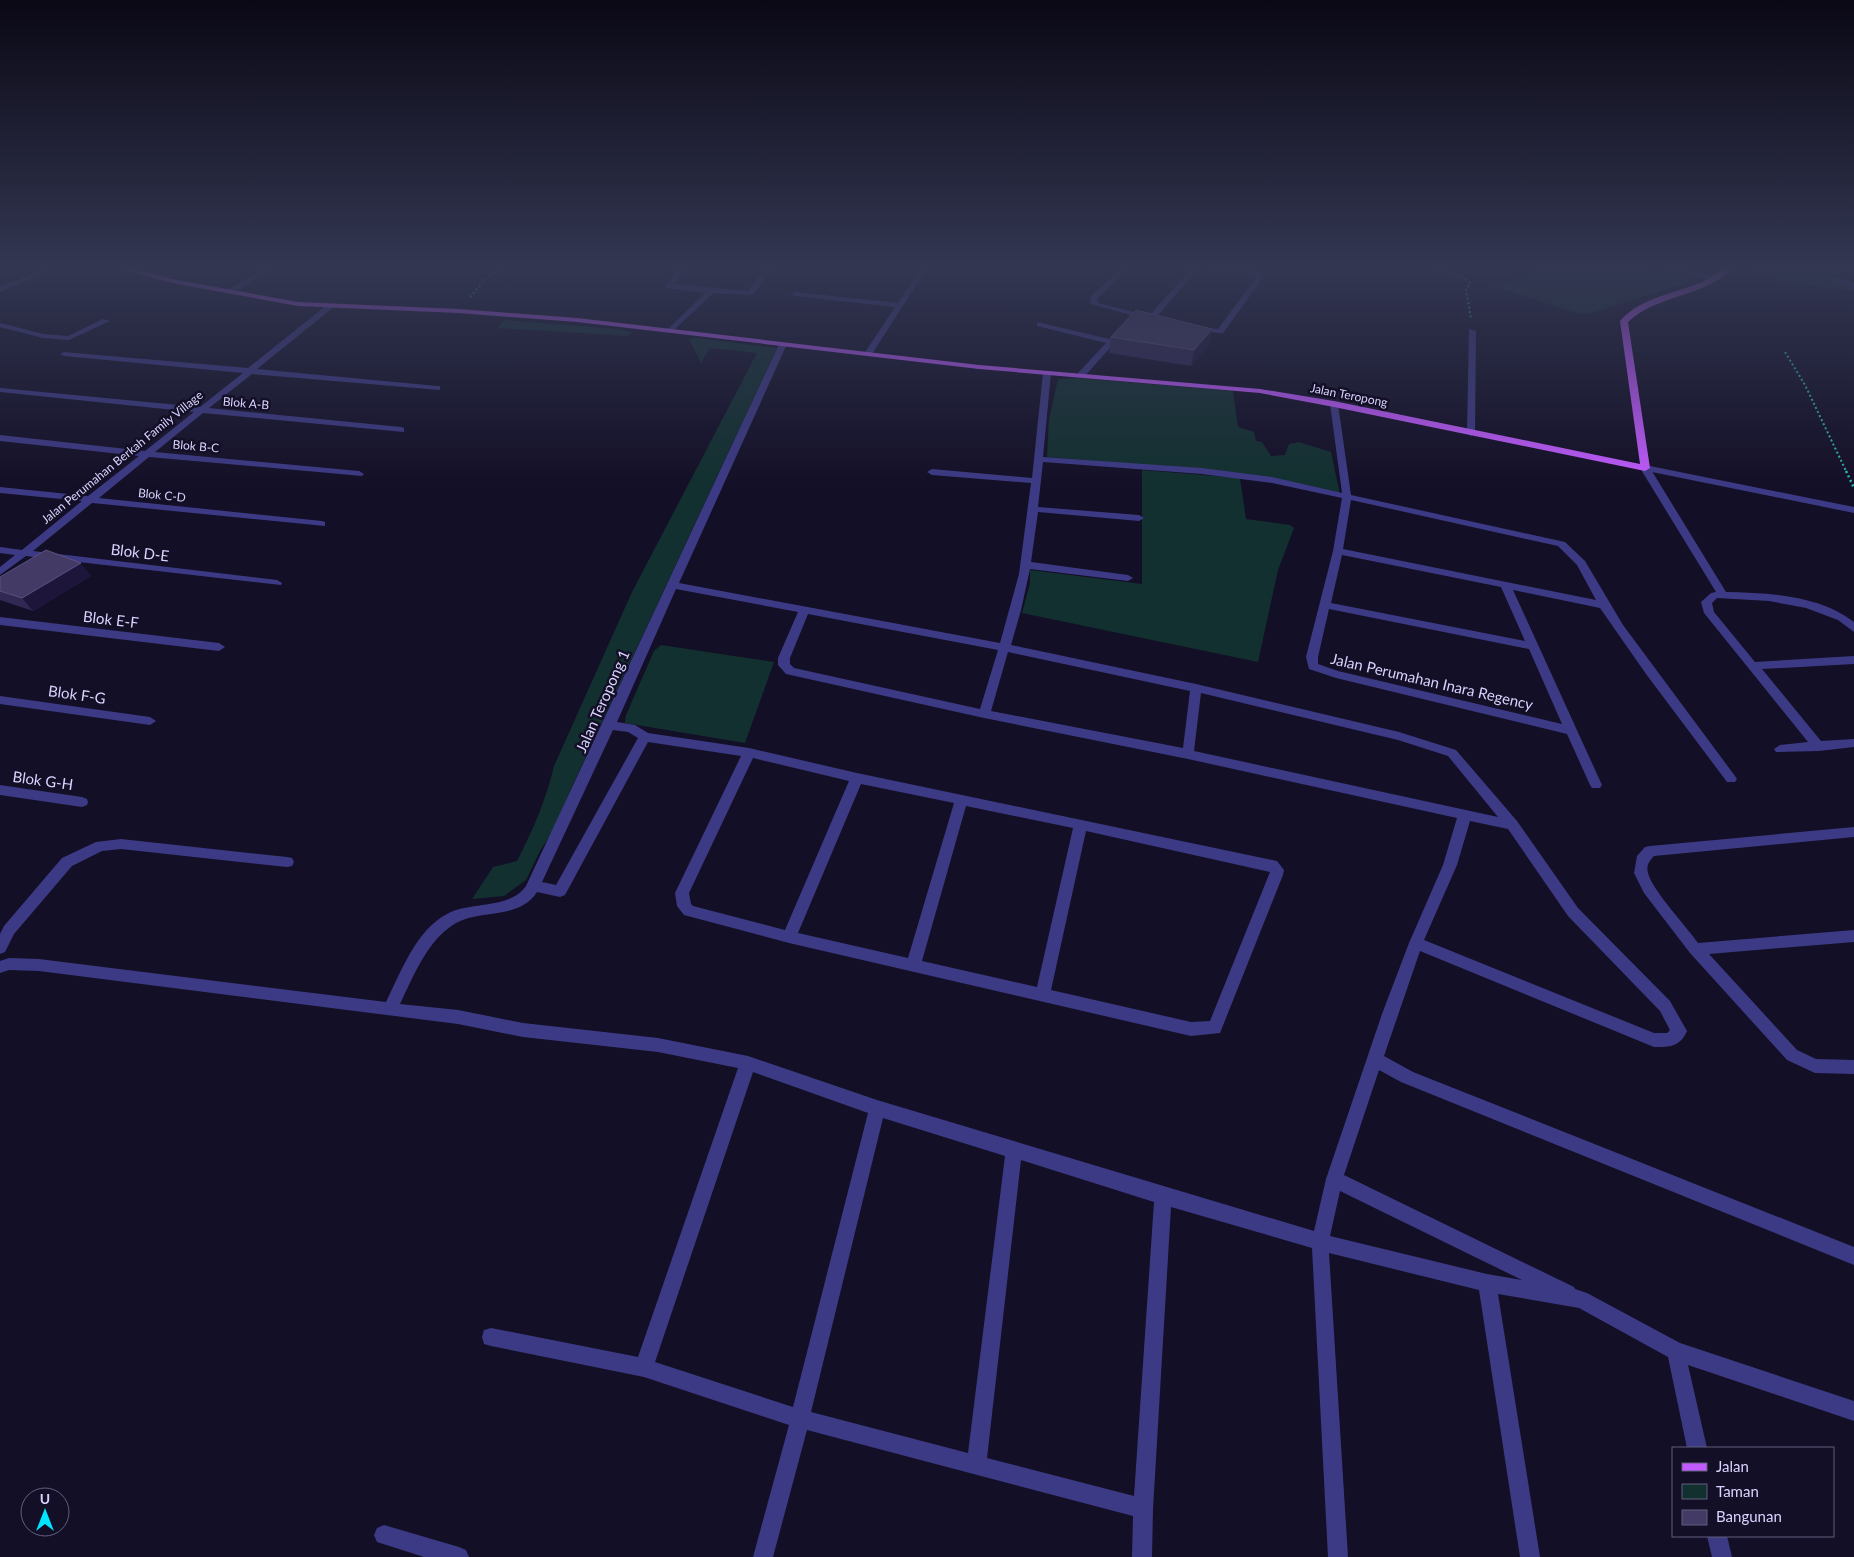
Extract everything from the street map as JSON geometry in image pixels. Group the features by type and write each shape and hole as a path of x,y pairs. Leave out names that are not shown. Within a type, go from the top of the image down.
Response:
{"main road":[{"name":"Jalan Teropong","path":"756,341 1047,373 1260,391 1334,404 1645,468"},
{"path":"1627,341 1645,468"}],"street":[{"name":"Jalan Perumahan Berkah Family Village","path":"0,572 288,341"},
{"path":"868,354 876,341"},
{"path":"1081,375 1111,342 1106,341"},
{"path":"1471,433 1472,341"},
{"name":"Jalan Teropong 1","path":"390,1010 414,960 427,941 446,922 463,915 505,908 527,895 533,886 610,725 672,584 782,344"},
{"path":"64,354 437,388"},
{"path":"984,714 1005,648 1026,565 1040,459 1040,431 1047,373"},
{"name":"Blok A-B","path":"0,390 400,430"},
{"name":"Jalan Perumahan Inara Regency","path":"1334,404 1347,498 1338,551 1312,657 1313,666 1321,670 1570,730"},
{"name":"Blok B-C","path":"0,438 359,474"},
{"path":"1040,459 1202,471 1272,480 1561,544 1577,557 1604,605 1731,779"},
{"path":"1645,468 1854,510"},
{"path":"1645,468 1723,595"},
{"path":"932,472 1036,481"},
{"name":"Blok C-D","path":"0,490 322,524"},
{"path":"1033,509 1139,518"},
{"name":"Blok D-E","path":"0,550 278,583"},
{"path":"1338,551 1604,605"},
{"path":"1026,565 1128,578"},
{"path":"672,584 804,611 1005,648 1196,688 1399,736 1452,753 1512,825 1573,912 1665,1006 1679,1031 1671,1040 1654,1040 1416,944"},
{"path":"1505,584 1596,785"},
{"path":"1819,747 1709,613 1706,602 1708,598 1723,595 1780,600 1820,609 1840,617 1854,628"},
{"path":"1325,605 1533,646"},
{"path":"804,611 784,658 784,665 790,671 984,714 1188,754 1512,825"},
{"name":"Blok E-F","path":"0,621 219,646"},
{"path":"1754,666 1854,660"},
{"path":"1188,754 1196,688"},
{"name":"Blok F-G","path":"0,700 150,721"},
{"path":"610,725 631,728 644,737 749,753 857,778 1272,866 1277,870 1215,1028 1191,1029 1042,996 789,937 689,911 682,900 682,893 749,753"},
{"path":"533,886 560,891 644,737"},
{"path":"1780,749 1854,743"},
{"path":"789,937 857,778"},
{"name":"Blok G-H","path":"0,790 82,802"},
{"path":"913,966 962,799"},
{"path":"1338,1557 1320,1242 1334,1179 1416,944 1450,865 1465,814"},
{"path":"1042,996 1081,824"},
{"path":"1854,832 1650,851 1642,860 1641,873 1649,888 1695,949 1792,1055 1815,1066 1854,1067"},
{"path":"0,948 9,930 67,862 85,852 102,846 121,844 287,862"},
{"path":"1695,949 1854,936"},
{"path":"0,967 9,964 39,965 458,1017 523,1030 658,1045 748,1062 877,1108 1320,1242 1487,1283 1581,1299"},
{"path":"1376,1059 1407,1077 1854,1256"},
{"path":"644,1368 748,1062"},
{"path":"763,1557 800,1419 877,1108"},
{"path":"976,1466 1014,1151"},
{"path":"1334,1179 1581,1299 1676,1352 1854,1411"},
{"path":"1142,1557 1143,1509 1163,1196"},
{"path":"1487,1283 1530,1557"},
{"path":"491,1337 644,1368 800,1419 1143,1509"},
{"path":"1676,1352 1698,1447"},
{"path":"384,1535 459,1557"},
{"path":"1717,1537 1722,1557"}],"path":[{"path":"1785,352 1805,385 1854,488"}],"green space":[{"path":"690,341 718,341 777,348 554,829 540,851 526,880 504,896 472,899 493,867 517,861 538,815 554,766 632,592 757,353 710,348 701,363"},
{"path":"1078,378 1233,391 1238,427 1254,432 1256,441 1262,442 1271,456 1285,455 1289,444 1299,442 1331,452 1340,494 1197,469 1047,457 1049,419 1058,379"},
{"path":"1142,470 1240,478 1246,519 1290,525 1294,528 1278,570 1258,662 1022,613 1030,583 1030,570 1142,584"},
{"path":"661,645 774,662 745,743 625,723 626,715 654,651"}],"building":[{"path":"1134,341 1202,341 1194,350"},
{"path":"46,550 81,563 22,598 0,591 0,577"}]}
